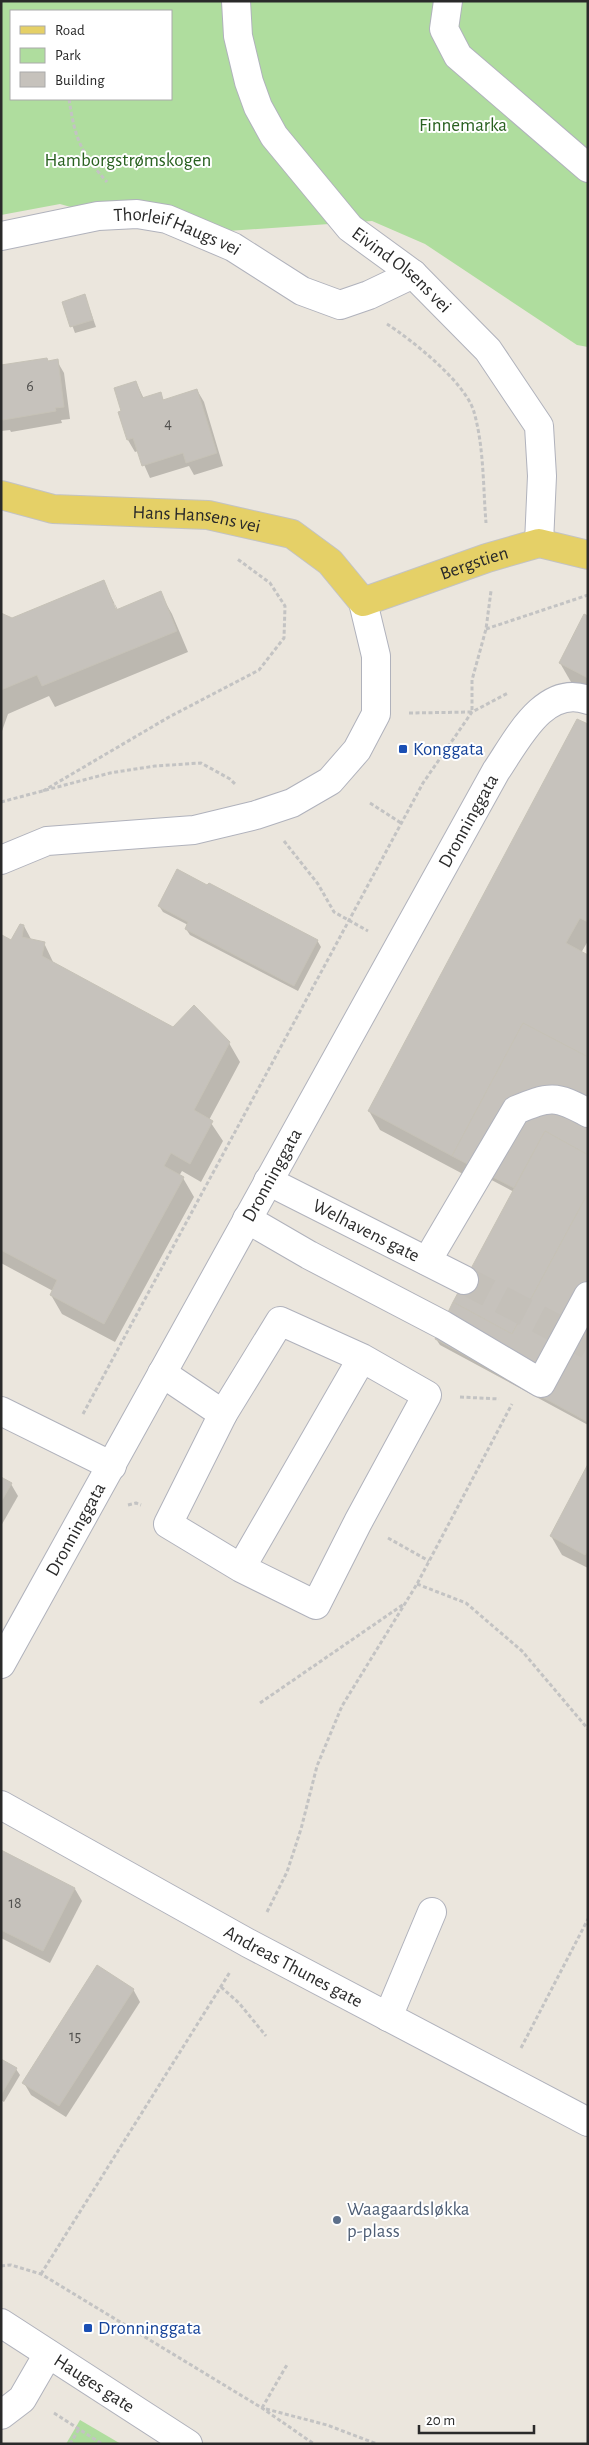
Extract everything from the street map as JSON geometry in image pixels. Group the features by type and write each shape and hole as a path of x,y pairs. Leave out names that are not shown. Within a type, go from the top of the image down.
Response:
{"main road":[{"name":"Hans Hansens vei","path":"1,495 54,509 208,516 292,534 330,562 363,602"},
{"name":"Bergstien","path":"363,602 487,558 539,543 588,554"}],"street":[{"name":"Eivind Olsens vei","path":"236,1 238,36 249,82 258,107 274,136 350,228 413,274 488,350 539,426 542,476 539,543"},
{"path":"448,1 444,29 458,56 588,168"},
{"name":"Thorleif Haugs vei","path":"1,236 98,216 137,214 167,219 233,248 302,291 340,305"},
{"path":"340,305 368,295 413,274"},
{"path":"1,860 47,841 194,830 256,816 292,803 330,781 357,750 376,714 376,656 363,602"},
{"path":"559,698 580,697 588,700"},
{"name":"Dronninggata","path":"1,1664 496,771 538,712 559,698"},
{"path":"427,1261 516,1110 542,1099 567,1101 588,1113"},
{"name":"Welhavens gate","path":"268,1181 464,1280"},
{"path":"247,1219 310,1255 443,1325 540,1383 588,1296"},
{"path":"280,1321 362,1358 427,1395 358,1522 316,1605 241,1568 168,1524 223,1414 280,1321"},
{"path":"241,1568 362,1358"},
{"path":"162,1373 223,1414"},
{"path":"1,1411 112,1466"},
{"name":"Andreas Thunes gate","path":"1,1804 248,1943 588,2122"},
{"path":"388,2017 432,1912"},
{"name":"Hauges gate","path":"1,2323 188,2444"},
{"path":"1,2415 22,2398 48,2354"}],"path":[{"path":"68,100 74,128 87,160 137,214"},
{"path":"340,305 382,320 414,342 455,382 474,411 480,451 486,522"},
{"path":"42,791 169,717 259,670 284,638 285,606 270,583 230,553"},
{"path":"66,1444 423,783 472,712 472,680 486,629 492,588"},
{"path":"486,629 588,595"},
{"path":"376,714 472,712 519,688 559,698"},
{"path":"1,802 110,773 154,766 201,763 230,779 236,785"},
{"path":"370,803 401,823"},
{"path":"283,840 318,884 334,912 398,947"},
{"path":"267,1912 287,1872 301,1829 317,1766 342,1706 407,1602 515,1399 427,1395"},
{"path":"97,1492 128,1505 136,1503 171,1518"},
{"path":"358,1522 429,1561"},
{"path":"417,1584 466,1603 472,1608 522,1652 588,1728"},
{"path":"260,1703 407,1602"},
{"path":"505,2077 588,1919"},
{"path":"41,2274 234,1966"},
{"path":"221,1987 239,2003 266,2036"},
{"path":"1,2266 11,2266 41,2274 262,2408 314,2444"},
{"path":"262,2408 288,2363"},
{"path":"262,2408 326,2425 377,2444"},
{"path":"70,2444 79,2429"}],"green space":[{"name":"Finnemarka","path":"1,1 588,1 588,347 577,345 425,244 372,221 170,235 60,204 1,215"},
{"path":"80,2420 121,2444 66,2444"}],"building":[{"path":"85,294 93,320 70,327 62,302"},
{"path":"47,358 48,361 58,359 64,407 55,408 56,411 3,420 1,418 1,365"},
{"path":"136,381 142,398 161,392 163,400 197,389 217,453 186,463 183,453 142,466 133,438 127,440 118,412 121,411 114,388"},
{"path":"104,580 116,610 161,591 177,631 42,686 37,675 1,690 1,613 12,618"},
{"path":"584,614 588,616 588,678 559,663"},
{"path":"577,719 588,724 588,922 580,918 566,943 588,955 588,1057 523,1023 452,1156 368,1111"},
{"path":"177,869 207,885 209,883 318,940 294,986 185,929 188,922 158,906"},
{"path":"20,924 24,925 22,937 45,942 42,956 173,1027 194,1005 230,1042 194,1110 213,1121 190,1164 171,1153 164,1166 184,1177 104,1324 50,1295 57,1280 1,1250 1,937 2,935 11,940"},
{"path":"523,1023 588,1057 588,1155 545,1131 514,1188 452,1156"},
{"path":"545,1131 588,1155 588,1193 512,1334 453,1302"},
{"path":"588,1193 588,1422 435,1339 453,1302 512,1334"},
{"path":"588,1464 588,1551 585,1555 550,1536"},
{"path":"1,1477 12,1483 1,1502"},
{"path":"1,1850 75,1888 43,1951 1,1930"},
{"path":"97,1965 134,1989 59,2106 22,2083"},
{"path":"1,2059 17,2068 1,2095"}],"tunnel":[{"path":"464,1280 588,1345"}],"place":[{"name":"Konggata","path":"403,749"},
{"name":"Waagaardsløkka p-plass","path":"337,2220"},
{"name":"Dronninggata","path":"88,2328"}],"park label":[{"name":"Hamborgstrømskogen","path":"128,160"}]}
